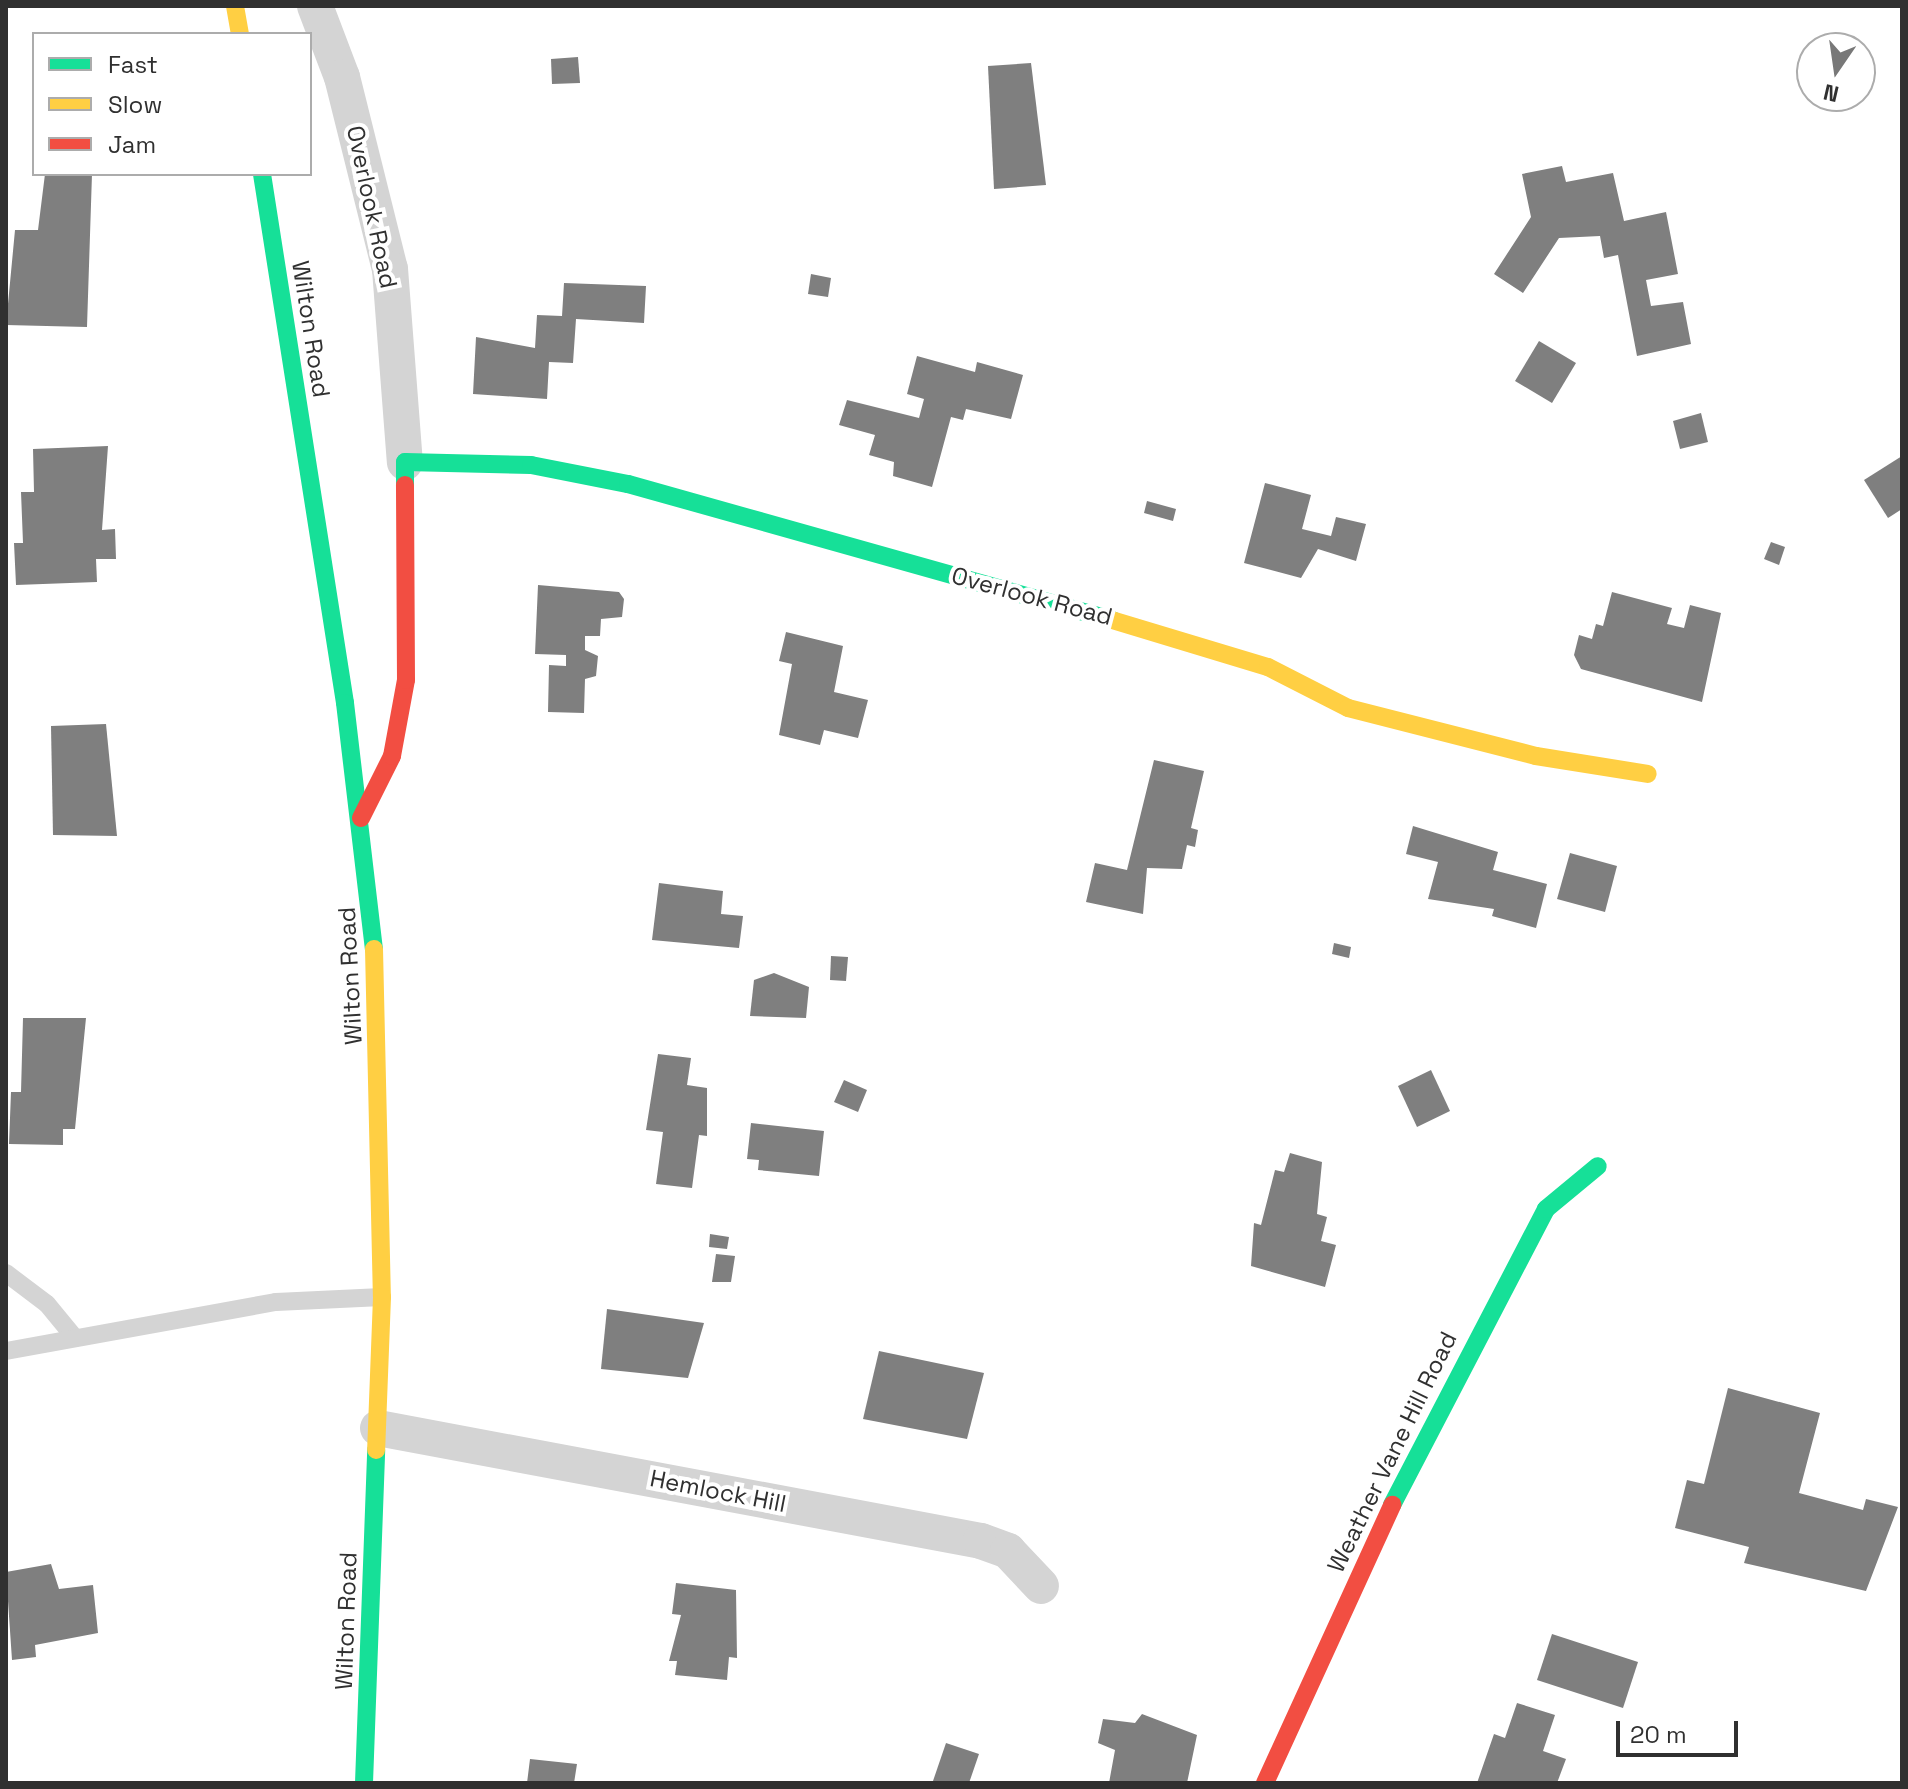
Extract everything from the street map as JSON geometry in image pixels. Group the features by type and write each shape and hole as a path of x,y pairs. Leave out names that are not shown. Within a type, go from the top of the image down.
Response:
{"street":[{"path":"235,6 240,32"},
{"name":"Overlook Road","path":"315,6 342,77 390,269 405,462 406,680 392,756 361,818"},
{"name":"Wilton Road","path":"262,176 361,818 378,1032 382,1297 364,1783"},
{"name":"Overlook Road","path":"405,462 531,465 628,484 1203,645 1268,667 1348,708 1536,756 1648,774"},
{"name":"Weather Vane Hill Road","path":"1265,1783 1438,1405 1546,1209 1598,1166"},
{"name":"Hemlock Hill","path":"378,1428 981,1541 1008,1551 1041,1586"}],"lane":[{"path":"6,1273 47,1304 75,1338"},
{"path":"6,1351 276,1302 382,1297"}],"building":[{"path":"578,57 580,83 552,84 551,59"},
{"path":"1031,63 1046,185 994,189 988,66"},
{"path":"1562,166 1566,182 1613,173 1624,221 1666,212 1678,274 1646,280 1651,306 1683,302 1691,344 1637,356 1618,255 1604,258 1600,236 1559,238 1523,293 1494,274 1531,217 1522,174"},
{"path":"45,176 92,176 87,327 6,325 15,230 38,230"},
{"path":"811,274 831,278 828,297 808,294"},
{"path":"564,283 646,286 644,323 576,319 573,363 549,362 547,399 473,394 476,337 535,348 537,315 562,316"},
{"path":"1539,341 1576,363 1552,403 1515,381"},
{"path":"917,356 975,372 977,362 1023,375 1011,419 966,409 963,420 951,417 932,487 893,476 894,462 869,455 875,435 839,425 847,400 919,418 924,399 907,394"},
{"path":"1701,413 1708,442 1680,449 1673,421"},
{"path":"108,446 102,530 115,529 116,559 96,559 97,582 16,585 14,543 23,543 21,492 34,492 33,449"},
{"path":"1902,456 1902,509 1888,518 1864,480"},
{"path":"1265,483 1311,495 1302,529 1331,536 1336,517 1366,524 1356,561 1318,549 1301,578 1244,563"},
{"path":"1147,501 1176,509 1173,521 1144,513"},
{"path":"1771,542 1785,547 1779,565 1764,559"},
{"path":"538,585 619,592 624,599 622,617 601,619 600,636 585,636 585,650 598,656 596,676 585,679 584,713 548,712 549,665 566,666 566,655 535,654"},
{"path":"1612,592 1672,608 1667,624 1684,628 1690,605 1721,613 1702,702 1581,669 1574,655 1579,635 1592,639 1596,624 1603,626"},
{"path":"786,632 843,646 834,692 868,700 858,738 824,730 820,745 779,735 792,664 779,661"},
{"path":"106,724 117,836 53,835 51,726"},
{"path":"1154,760 1204,771 1191,828 1198,830 1195,847 1187,845 1182,869 1147,868 1143,914 1086,902 1095,863 1127,870"},
{"path":"1413,826 1498,852 1493,870 1547,884 1536,928 1492,916 1494,909 1428,899 1438,862 1406,854"},
{"path":"1570,853 1617,866 1605,912 1557,899"},
{"path":"659,883 723,891 721,914 743,916 739,948 652,940"},
{"path":"1334,943 1351,947 1349,958 1332,954"},
{"path":"831,956 848,957 846,981 830,980"},
{"path":"774,973 809,987 806,1018 750,1016 754,980"},
{"path":"23,1018 86,1018 75,1129 63,1129 63,1145 9,1144 11,1092 21,1092"},
{"path":"658,1054 691,1058 687,1085 707,1088 707,1136 699,1135 692,1188 656,1184 663,1132 646,1130"},
{"path":"1431,1070 1450,1111 1417,1127 1398,1086"},
{"path":"844,1080 867,1090 858,1112 834,1102"},
{"path":"751,1123 824,1131 819,1176 758,1170 759,1160 747,1159"},
{"path":"1290,1153 1322,1162 1317,1214 1327,1217 1321,1241 1336,1245 1325,1287 1251,1266 1254,1223 1261,1225 1275,1170 1284,1172"},
{"path":"710,1234 729,1237 727,1249 709,1247"},
{"path":"716,1254 735,1256 731,1282 712,1282"},
{"path":"607,1309 704,1323 688,1378 601,1369"},
{"path":"879,1351 984,1373 967,1439 863,1419"},
{"path":"1728,1388 1820,1413 1799,1493 1863,1510 1866,1499 1898,1507 1866,1591 1744,1563 1749,1547 1675,1528 1687,1480 1704,1484"},
{"path":"51,1564 59,1589 93,1585 98,1633 35,1645 36,1657 12,1660 6,1572"},
{"path":"676,1583 736,1590 737,1658 729,1657 727,1680 675,1675 677,1661 669,1661 681,1615 672,1614"},
{"path":"1552,1634 1638,1662 1623,1708 1537,1680"},
{"path":"1517,1703 1555,1715 1543,1751 1566,1759 1557,1783 1477,1783 1494,1734 1505,1738"},
{"path":"1142,1714 1197,1735 1187,1783 1109,1783 1115,1750 1098,1743 1103,1719 1135,1723"},
{"path":"946,1743 979,1754 969,1783 933,1781"},
{"path":"530,1759 577,1764 574,1783 527,1783"}],"traffic: fast":[{"path":"262,176 345,703 374,949"},
{"path":"405,485 405,462 531,465 628,484 1112,620"},
{"path":"1392,1505 1546,1209 1598,1166"},
{"path":"364,1783 376,1450"}],"traffic: slow":[{"path":"235,6 240,32"},
{"path":"1112,620 1268,667 1348,708 1536,756 1648,774"},
{"path":"374,949 382,1297 376,1450"}],"traffic: jam":[{"path":"361,818 392,756 406,680 405,485"},
{"path":"1265,1783 1392,1505"}]}
